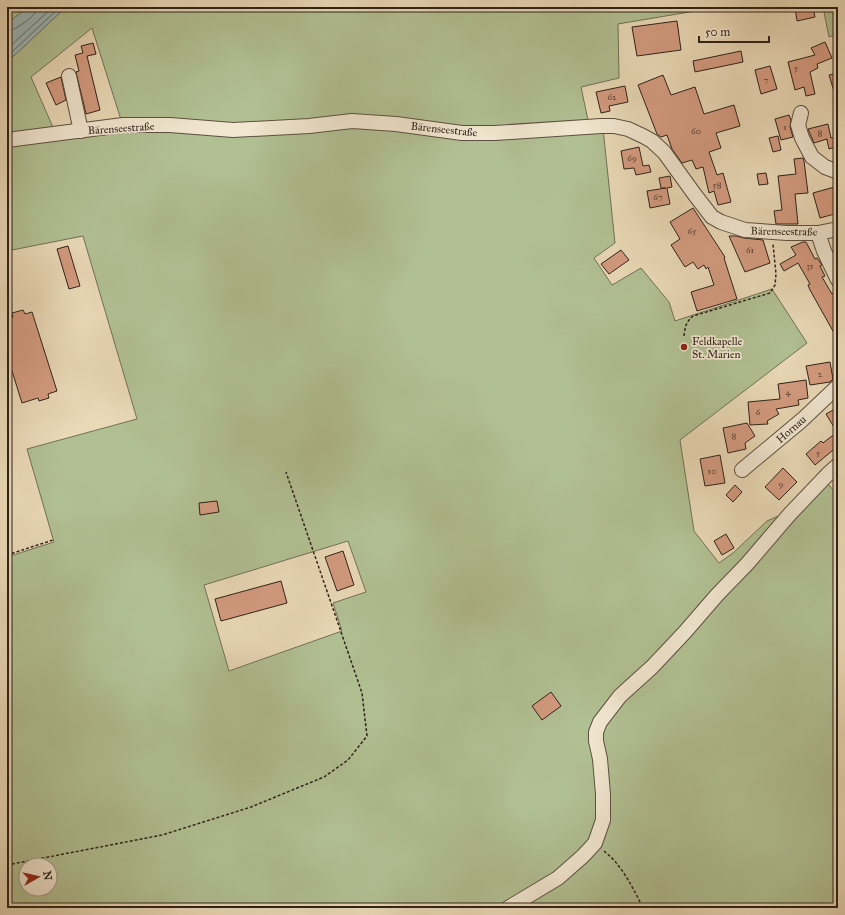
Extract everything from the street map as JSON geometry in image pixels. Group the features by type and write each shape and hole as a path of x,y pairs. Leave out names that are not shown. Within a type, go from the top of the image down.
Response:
{"street":[{"path":"69,76 81,131"},
{"path":"801,113 798,125 802,138 812,157 825,167 838,172"},
{"name":"Bärenseestraße","path":"7,140 123,125 170,125 233,130 309,126 352,121 396,124 462,133 489,133 614,126 628,129 652,141 664,152 712,217 721,222 745,230 787,233 818,233 838,228"},
{"path":"818,233 824,251 838,280"},
{"name":"Hornau","path":"742,470 802,420 838,386"},
{"path":"508,908 558,878 595,843 603,820 604,794 600,759 596,741 596,732 600,722 620,696 685,632 717,595 747,564 788,515 838,465"}],"path":[{"path":"684,336 685,327 693,316 770,292 775,285 776,274 771,232"},
{"path":"7,865 162,835 251,807 324,777 348,760 368,736 362,694 286,472"},
{"path":"7,555 53,540"},
{"path":"595,843 611,856 631,883 644,908"}],"green space":[{"path":"7,7 29,7 7,23"},
{"path":"66,7 719,7 618,24 619,78 581,87 589,125 495,131 395,122 234,127 122,123 92,28 31,77 55,132 7,138 7,61"},
{"path":"823,7 838,7 838,34 829,37"},
{"path":"395,126 603,128 615,243 594,258 612,285 641,268 669,302 675,321 772,289 807,343 680,440 694,531 719,563 733,553 767,521 792,510 824,479 838,496 838,908 7,908 7,557 54,542 27,449 137,419 83,236 7,251 7,143 82,133","holes":["348,541 366,592 333,603 342,631 229,671 204,585"]}],"water":[{"path":"29,7 66,7 7,61 7,23"}],"building":[{"path":"795,7 813,7 815,17 797,21"},
{"path":"677,21 681,50 637,56 632,27"},
{"path":"825,42 832,58 817,64 818,68 810,72 815,94 806,96 804,87 795,90 788,62 815,55 811,48"},
{"path":"93,43 96,54 87,56 100,110 86,114 76,72 79,71 75,55 83,53 81,46"},
{"path":"741,51 743,62 695,72 693,61"},
{"path":"770,66 777,89 761,94 755,70"},
{"path":"838,73 838,98 836,98 829,75"},
{"path":"663,75 671,95 695,87 704,114 734,105 740,126 716,133 721,148 709,152 717,175 723,173 731,202 718,205 714,191 709,193 703,167 696,169 692,160 682,163 672,149 667,135 661,137 657,134 638,85"},
{"path":"61,77 66,100 56,105 46,83"},
{"path":"625,86 628,102 609,106 610,111 601,113 596,92"},
{"path":"789,115 793,137 781,140 775,119"},
{"path":"828,124 831,138 838,137 838,146 829,149 827,139 814,143 808,129"},
{"path":"778,136 781,150 773,152 769,138"},
{"path":"639,147 643,166 649,165 651,172 636,175 634,168 624,169 621,151"},
{"path":"803,158 808,193 795,194 798,224 776,224 774,211 782,210 778,176 796,174 794,159"},
{"path":"766,173 768,184 759,185 757,174"},
{"path":"670,176 672,187 667,188 670,204 650,208 647,191 666,188 661,188 659,178"},
{"path":"838,186 838,213 820,218 813,193"},
{"path":"693,208 725,257 724,258 737,299 697,311 691,292 714,285 708,267 706,269 704,265 698,269 693,262 685,267 671,245 680,239 670,222"},
{"path":"729,236 763,240 770,263 745,272"},
{"path":"806,242 815,259 817,258 822,265 820,266 825,276 822,277 832,294 834,293 838,300 838,340 810,290 808,285 810,284 798,263 784,271 780,264 796,255 791,247"},
{"path":"68,246 80,286 69,289 57,249"},
{"path":"621,250 629,260 609,274 601,264"},
{"path":"23,310 25,314 32,312 57,391 48,394 49,398 39,401 38,398 22,403 7,355 7,318 13,317 12,313"},
{"path":"830,362 833,379 830,382 810,385 806,366"},
{"path":"806,380 808,398 798,400 799,405 776,409 779,414 767,421 768,424 750,425 748,402 780,399 778,384"},
{"path":"835,409 838,413 838,446 815,465 806,454 821,441 823,443 837,432 826,414"},
{"path":"747,423 755,436 745,443 746,449 728,453 723,428"},
{"path":"720,455 725,483 705,486 700,459"},
{"path":"783,468 797,482 779,500 765,487"},
{"path":"735,485 742,492 733,502 726,495"},
{"path":"217,501 219,512 200,515 199,503"},
{"path":"726,534 734,548 722,555 714,541"},
{"path":"343,551 354,585 337,591 325,557"},
{"path":"281,581 287,603 221,621 215,599"},
{"path":"551,692 561,706 542,720 532,706"}],"place":[{"name":"Feldkapelle St. Marien","path":"684,347"}]}
